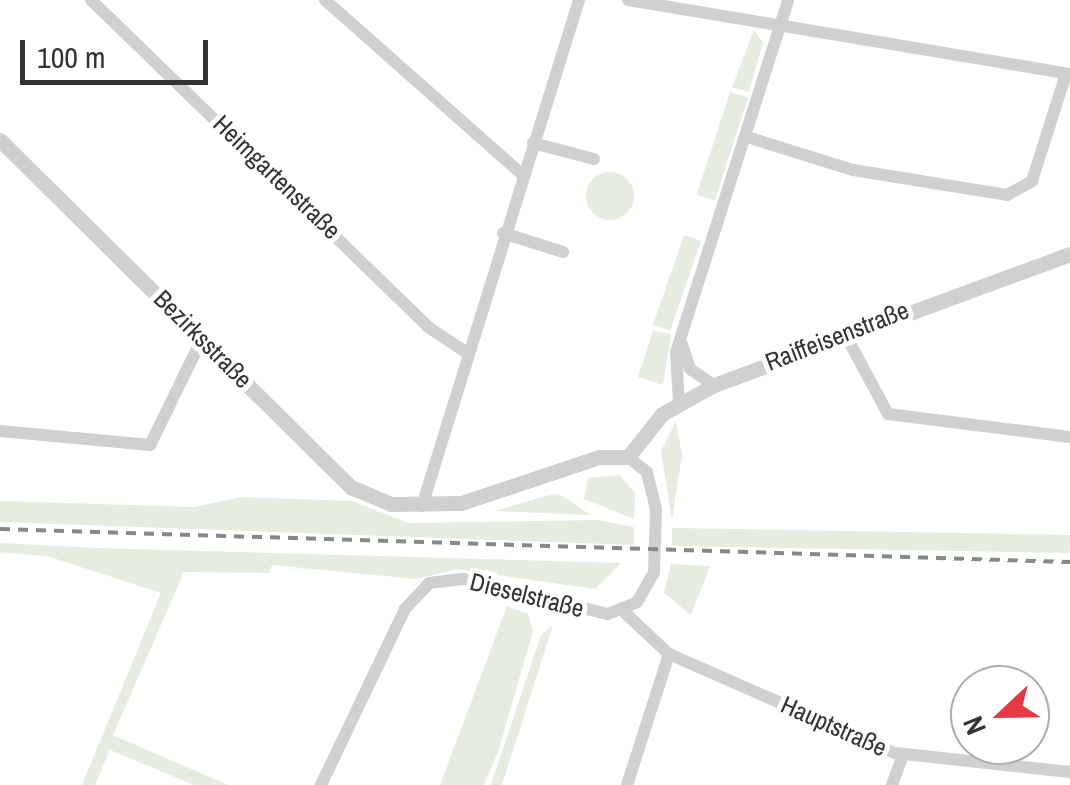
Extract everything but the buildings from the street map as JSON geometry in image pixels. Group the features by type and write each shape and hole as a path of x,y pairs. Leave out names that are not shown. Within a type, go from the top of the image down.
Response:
{"street":[{"name":"Heimgartenstraße","path":"91,0 428,327 464,351"},
{"path":"325,0 522,174"},
{"path":"579,0 464,351 422,506 491,497 598,457 628,457 647,472 656,509 654,572 623,610"},
{"path":"628,0 1068,74 1032,181 1006,194 852,170 746,137"},
{"path":"678,403 681,336 788,0"},
{"name":"Bezirksstraße","path":"0,140 351,487 422,506"},
{"path":"533,143 594,160"},
{"path":"503,233 562,252"},
{"name":"Raiffeisenstraße","path":"628,457 678,403 714,385 844,332 1070,254"},
{"path":"844,332 888,414 1070,437"},
{"path":"681,336 690,369 714,385"},
{"path":"0,432 150,445 202,338"},
{"name":"Dieselstraße","path":"321,785 405,609 429,583 464,579 573,609 623,610"},
{"name":"Hauptstraße","path":"623,610 669,654 903,756 1070,772"},
{"path":"628,785 669,654"},
{"path":"892,785 903,756"}],"shaded area":[{"path":"754,30 763,43 749,92 732,87"},
{"path":"730,92 748,98 715,201 697,195"},
{"path":"610,172 627,179 634,196 627,213 610,220 593,213 586,196 593,179"},
{"path":"684,235 701,241 670,331 653,325"},
{"path":"653,331 671,334 663,385 638,377"},
{"path":"676,421 682,455 672,519 661,451"},
{"path":"620,475 635,493 634,519 584,499 588,478"},
{"path":"559,494 591,515 494,511 546,496"},
{"path":"242,497 352,501 408,523 597,520 634,527 634,545 0,522 0,501 194,507"},
{"path":"672,528 1070,535 1070,553 672,546"},
{"path":"0,543 621,563 595,589 457,569 416,579 272,565 269,573 184,572 113,735 228,785 194,785 110,750 95,785 82,785 161,593 47,556 0,552"},
{"path":"671,564 710,566 691,615 664,593"},
{"path":"507,606 528,614 533,631 498,752 484,785 440,785"},
{"path":"553,625 502,785 491,785 541,635"}],"railway":[{"path":"0,529 1070,562"}]}
